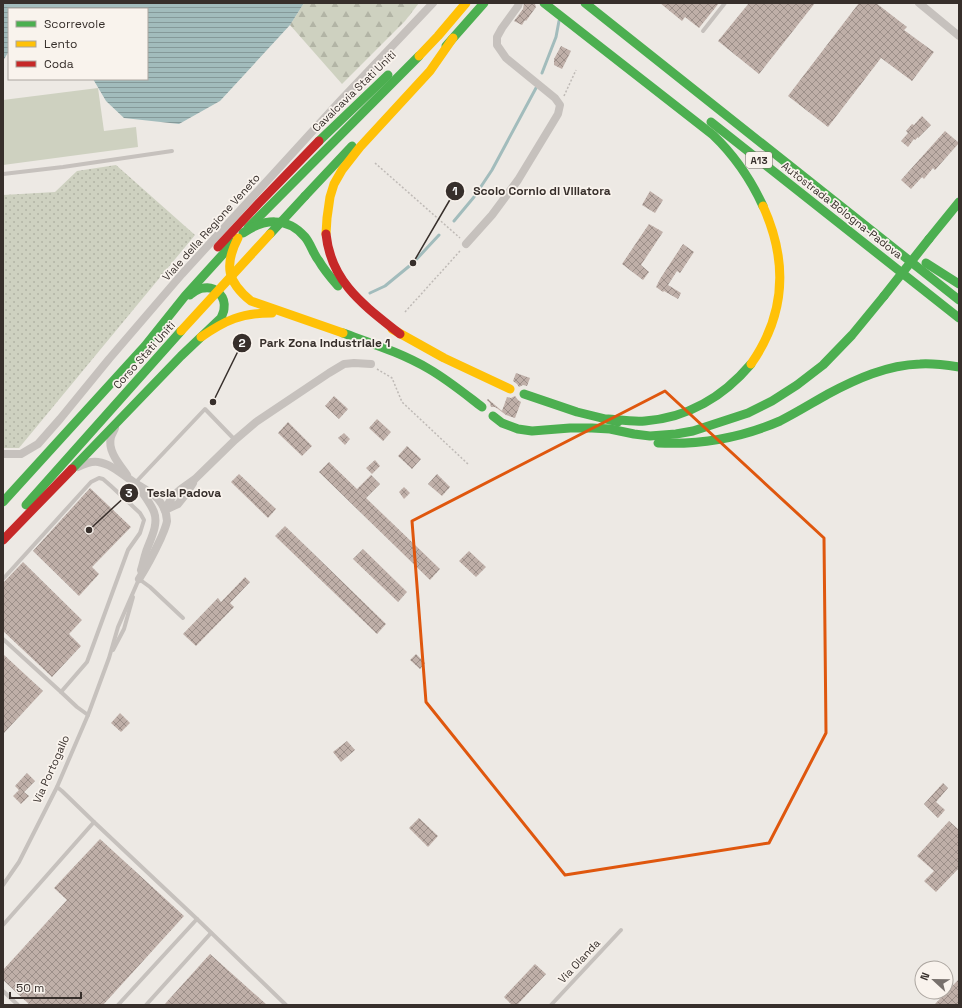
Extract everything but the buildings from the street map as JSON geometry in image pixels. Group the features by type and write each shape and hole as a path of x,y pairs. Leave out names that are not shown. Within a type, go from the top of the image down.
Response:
{"main road":[{"name":"Cavalcavia Stati Uniti","path":"262,199 351,110 433,32 466,3"},
{"path":"145,346 185,296 240,236 438,36 466,3"},
{"path":"400,334 353,294 335,268 329,254 326,223 327,207 334,185 344,165 427,74 453,38 484,3"},
{"name":"A13","path":"544,3 699,124 727,150 747,177 763,206 775,237 779,258 780,280 777,307 773,320 757,355 733,384 716,397 670,417 647,421 608,419"},
{"name":"Autostrada Bologna-Padova","path":"585,3 959,300"},
{"name":"Corso Stati Uniti","path":"3,533 181,331 453,38"},
{"name":"Autostrada Bologna-Padova","path":"696,110 959,318"},
{"name":"Corso Stati Uniti","path":"148,328 185,284 262,199"},
{"path":"493,416 507,425 518,429 532,431 592,428 610,429 650,436 693,430 748,413 772,401 798,385 823,365 852,335 959,202"},
{"path":"846,211 959,284"},
{"path":"482,407 429,369 410,358 251,301 239,291 232,279 230,267 231,251 240,236 259,223 271,221 286,224 298,230 306,238 325,270 348,296 366,312 400,334 444,358 510,390"},
{"path":"3,501 192,293 200,288 210,287 220,292 225,302 225,308 221,318 3,540"},
{"path":"201,337 219,325 230,320 242,315 257,312 272,313 306,320"},
{"name":"Corso Stati Uniti","path":"3,501 128,352"},
{"path":"592,428 658,443 686,444 713,441 738,436 776,423 858,379 882,370 921,364 959,367"},
{"path":"524,394 577,412 665,434"},
{"path":"3,493 12,489"}],"street":[{"name":"Viale della Regione Veneto","path":"3,454 21,454 38,444 187,268 341,100 433,3"},
{"path":"466,244 492,215 518,180 558,114 560,105 555,98 506,58 497,45 497,37 499,32 519,3"},
{"path":"919,3 959,36"},
{"path":"166,510 172,497 195,479 256,422 344,364 371,364"},
{"path":"119,421 111,438 110,446 114,457 128,478"},
{"path":"70,471 87,462 106,464 149,491 158,499 166,510"},
{"path":"135,483 151,506 154,513 166,510"},
{"name":"Via Portogallo","path":"139,579 164,532 167,521 166,510"},
{"name":"Via Portogallo","path":"139,579 156,522 154,513"}],"lane":[{"path":"703,31 725,3"},
{"path":"3,174 172,151"},
{"path":"135,483 205,409 235,440"},
{"path":"3,579 91,482 99,478 111,486 140,513 144,520 140,533 128,550 87,662 61,692"},
{"path":"139,579 150,587 183,618"},
{"name":"Via Portogallo","path":"3,884 19,862 57,787 88,715 109,658 118,627 139,579"},
{"path":"3,639 77,707 88,715"},
{"path":"57,787 198,919 286,1005"},
{"path":"3,925 94,822"},
{"path":"118,1005 198,919"},
{"name":"Via Olanda","path":"551,1005 620,930"},
{"path":"146,1005 211,933"},
{"path":"3,991 18,1005"}],"path":[{"path":"560,105 576,70"},
{"path":"375,163 466,244 405,312"},
{"path":"371,364 392,378 402,402 469,465"}],"highlighted area":[{"path":"665,391 824,538 826,733 769,843 565,875 426,702 412,521"}],"green space":[{"path":"304,3 419,3 405,21 342,84 290,25"},
{"path":"98,88 104,131 136,127 138,147 3,165 3,100"},
{"path":"116,165 195,235 19,448 3,448 3,195 55,192 77,171"}],"water":[{"path":"3,3 304,3 290,25 220,101 179,124 124,118 106,101 94,80 148,80 148,8 8,8 8,53 3,61"}],"waterway":[{"path":"542,73 556,37 559,21"},
{"path":"454,221 474,197 492,170 536,88"},
{"path":"370,293 385,286 413,263 439,235"}],"traffic: fast":[{"path":"446,46 484,3"},
{"path":"544,3 713,135 741,168 763,206"},
{"path":"585,3 959,300"},
{"path":"248,228 419,56"},
{"path":"319,141 388,75"},
{"path":"711,122 959,318"},
{"path":"305,196 352,146"},
{"path":"270,234 305,196"},
{"path":"929,239 959,202"},
{"path":"243,233 251,228 267,223 275,222 291,226 305,237 323,268 338,286"},
{"path":"884,296 929,239"},
{"path":"3,502 145,346 185,296 234,242"},
{"path":"926,263 959,284"},
{"path":"72,469 181,356 221,318 224,311 224,305 222,297 219,293 212,289 202,288 196,290 190,295"},
{"path":"493,416 502,423 518,429 532,431 592,428 610,429 650,436 693,431 748,413 772,401 797,385 823,365 852,335 884,296"},
{"path":"26,505 181,331"},
{"path":"343,333 387,349 419,363 456,387 482,407"},
{"path":"608,419 645,421 661,419 690,410 704,403 729,386 751,364"},
{"path":"658,443 689,443 720,439 750,432 780,421 839,388 884,370 908,365 925,364 940,364 959,367"},
{"path":"524,394 577,412 618,422"}],"traffic: slow":[{"path":"419,56 466,3"},
{"path":"326,234 330,197 334,184 342,170 360,147 430,71 453,38"},
{"path":"751,364 763,345 771,326 777,307 780,287 777,247 763,206"},
{"path":"181,331 270,234"},
{"path":"238,238 231,257 230,272 237,287 243,294 251,301 343,333"},
{"path":"201,337 218,326 234,319 251,314 272,313"},
{"path":"392,329 444,358 510,389"}],"traffic: jam":[{"path":"218,247 319,141"},
{"path":"326,234 329,251 342,280 363,303 400,334"},
{"path":"3,540 72,469"}],"place":[{"name":"Scolo Cornio di Villatora","path":"413,263"},
{"name":"Park Zona Industriale 1","path":"213,402"},
{"name":"Tesla Padova","path":"89,530"}]}
